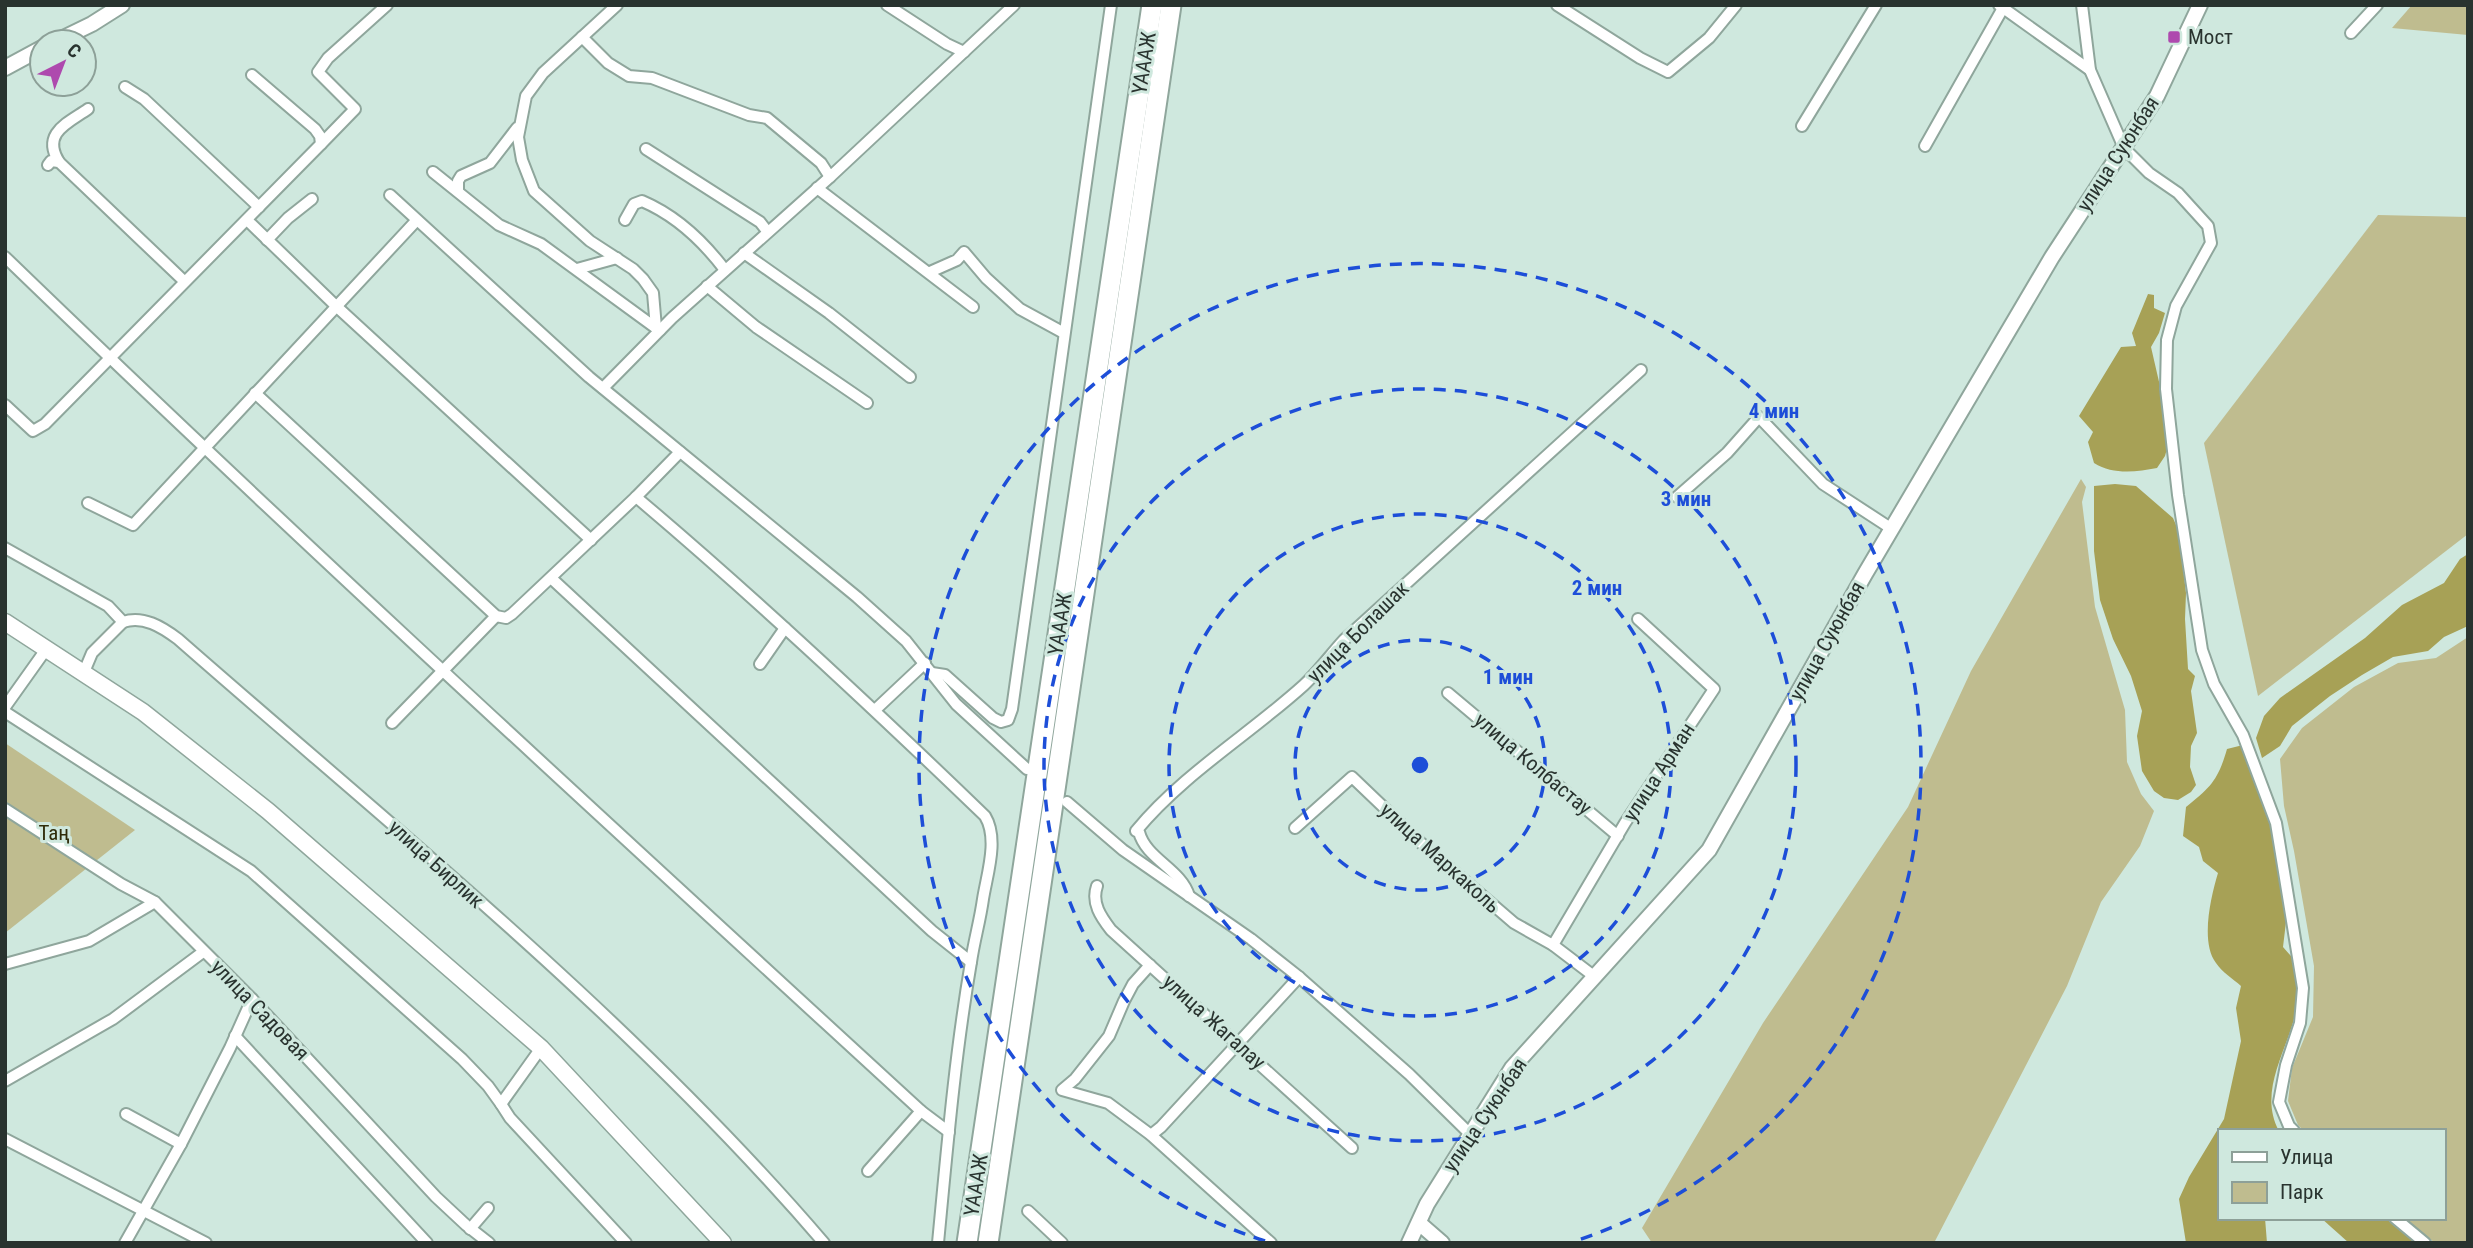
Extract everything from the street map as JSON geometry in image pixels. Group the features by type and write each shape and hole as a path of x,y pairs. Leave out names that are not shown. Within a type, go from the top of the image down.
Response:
{"highway":[{"name":"ҮАААЖ","path":"967,1243 1153,5"},
{"name":"ҮАААЖ","path":"988,1243 1171,5"}],"main road":[{"name":"улица Суюнбая","path":"1409,1243 1427,1204 1512,1068 1709,850 1892,529 2052,257 2157,96 2200,5"},
{"path":"80,28 119,6"},
{"path":"5,68 28,56"},
{"path":"5,622 143,712 225,776 541,1048 723,1243"},
{"path":"1419,1223 1442,1243"}],"street":[{"path":"5,405 33,431 45,424 355,109 318,72 328,58 387,5"},
{"path":"617,5 542,73 526,96 518,126 518,137 522,160 534,191 590,241 633,269 653,293 658,329"},
{"path":"887,5 947,44 964,51"},
{"path":"603,388 658,329 830,177 1014,5"},
{"path":"932,673 945,675 993,718 1000,722 1008,720 1012,709 1111,5"},
{"path":"1557,5 1640,58 1668,72 1709,38 1736,5"},
{"path":"1802,126 1876,5"},
{"path":"2082,5 2090,70 2124,148 2149,173 2178,192 2208,226 2210,234 2211,243 2176,306 2167,340 2166,389 2178,495 2202,650 2214,684 2243,735 2276,822 2303,988 2300,1023 2286,1065 2280,1102 2288,1126 2292,1129"},
{"path":"2351,33 2377,5"},
{"path":"1924,146 2001,7 2090,70"},
{"path":"582,37 608,64 629,76 652,78 749,115 767,118 821,163 830,177"},
{"path":"252,75 314,129 320,136 321,144"},
{"path":"125,87 144,99 259,207"},
{"path":"88,109 68,120 60,128 52,146 53,163 184,281"},
{"path":"458,191 457,181 461,176 490,163 518,126"},
{"path":"646,149 760,222 768,231"},
{"path":"433,172 499,225 541,244 658,329"},
{"path":"817,188 974,306"},
{"path":"390,195 603,388 906,640 956,704 1027,769"},
{"path":"267,240 288,218 312,199"},
{"path":"625,220 634,204 642,201 653,206 687,229 725,270"},
{"path":"247,220 336,306 591,540"},
{"path":"88,503 133,525 416,221"},
{"path":"930,272 957,260 964,252 986,278 1020,309 1064,332"},
{"path":"744,253 829,313 910,377"},
{"path":"5,257 442,670 921,1111 949,1132"},
{"path":"576,269 617,258"},
{"path":"707,286 756,327 867,402"},
{"name":"улица Болашак","path":"1189,896 1187,887 1142,843 1139,832 1136,831 1176,792 1306,683 1344,640 1641,370"},
{"path":"255,393 496,616 506,618 591,540 680,452"},
{"path":"1677,497 1727,453 1759,417 1822,484 1892,529"},
{"path":"636,497 875,710 985,816 991,826 985,891 971,962 949,1132 938,1243"},
{"path":"5,548 108,606 123,622 92,653 84,672"},
{"path":"551,578 932,931 971,962"},
{"path":"392,723 496,616"},
{"name":"улица Арман","path":"1553,945 1618,836 1714,689 1638,619"},
{"name":"улица Бирлик","path":"123,622 140,620 153,624 177,639 397,829 575,988 748,1158 824,1243"},
{"path":"760,664 785,628"},
{"path":"47,648 5,709 251,871 462,1059 488,1086 510,1118 626,1243"},
{"path":"875,710 925,663"},
{"name":"улица Колбастау","path":"1448,693 1618,836"},
{"name":"улица Маркаколь","path":"1295,828 1352,777 1421,843 1514,923 1553,945 1595,977"},
{"path":"1067,802 1123,850 1251,939 1299,977 1409,1074 1470,1134"},
{"name":"улица Садовая","path":"5,809 121,884 155,902 252,999 436,1197 489,1243"},
{"name":"улица Жагалау","path":"1097,886 1095,894 1099,913 1111,930 1352,1148"},
{"path":"5,964 89,941 155,902"},
{"path":"5,1081 114,1019 203,952"},
{"path":"5,953 19,960"},
{"path":"1150,965 1133,984 1109,1036 1075,1079 1062,1090 1108,1103 1151,1135 1271,1243"},
{"path":"1151,1135 1299,977"},
{"path":"124,1243 181,1144 252,999"},
{"path":"234,1036 426,1243"},
{"path":"501,1104 541,1048"},
{"path":"868,1171 921,1111"},
{"path":"126,1114 181,1144"},
{"path":"5,1139 206,1243"},
{"path":"470,1228 488,1208"},
{"path":"1028,1211 1062,1243"},
{"path":"2397,1220 2425,1243"}],"green space":[{"path":"2412,5 2468,5 2468,35 2392,28"},
{"path":"2378,215 2468,217 2468,534 2258,696 2204,443"},
{"path":"2081,479 2086,487 2082,502 2095,607 2125,710 2127,762 2141,794 2154,811 2140,846 2101,902 2067,986 1934,1243 1652,1243 1642,1228 1763,1023 1908,807 1971,671"},
{"path":"2468,637 2468,1243 2435,1243 2406,1220 2445,1220 2445,1129 2302,1129 2288,1101 2292,1068 2313,1017 2314,966 2284,806 2280,759 2302,728 2354,687 2398,663 2436,658"},
{"name":"Таң","path":"5,743 135,830 5,933"}],"shaded area":[{"path":"2148,294 2154,295 2154,308 2165,313 2151,347 2171,434 2165,456 2157,468 2117,471 2094,463 2088,442 2093,432 2079,416 2121,347 2136,346 2132,333"},
{"path":"2094,486 2136,486 2173,518 2179,532 2186,593 2188,669 2195,676 2191,691 2197,733 2191,746 2190,767 2196,785 2191,792 2178,800 2164,798 2154,791 2142,771 2137,736 2142,711 2100,600 2094,551"},
{"path":"2468,554 2468,626 2444,637 2428,651 2393,657 2362,675 2292,726 2280,746 2262,758 2256,738 2264,716 2280,698 2365,638 2402,605 2444,583 2460,559"},
{"path":"2243,745 2278,841 2286,922 2283,947 2299,965 2297,1003 2272,1087 2273,1116 2278,1129 2218,1129 2218,1220 2265,1220 2267,1243 2186,1243 2179,1199 2189,1177 2224,1119 2241,1041 2236,1008 2241,986 2216,963 2209,943 2208,919 2218,873 2203,861 2199,847 2183,836 2186,807 2212,782 2227,749"},
{"path":"2323,1220 2387,1220 2416,1243 2349,1243"}],"place":[{"name":"Мост","path":"2174,37"}]}
